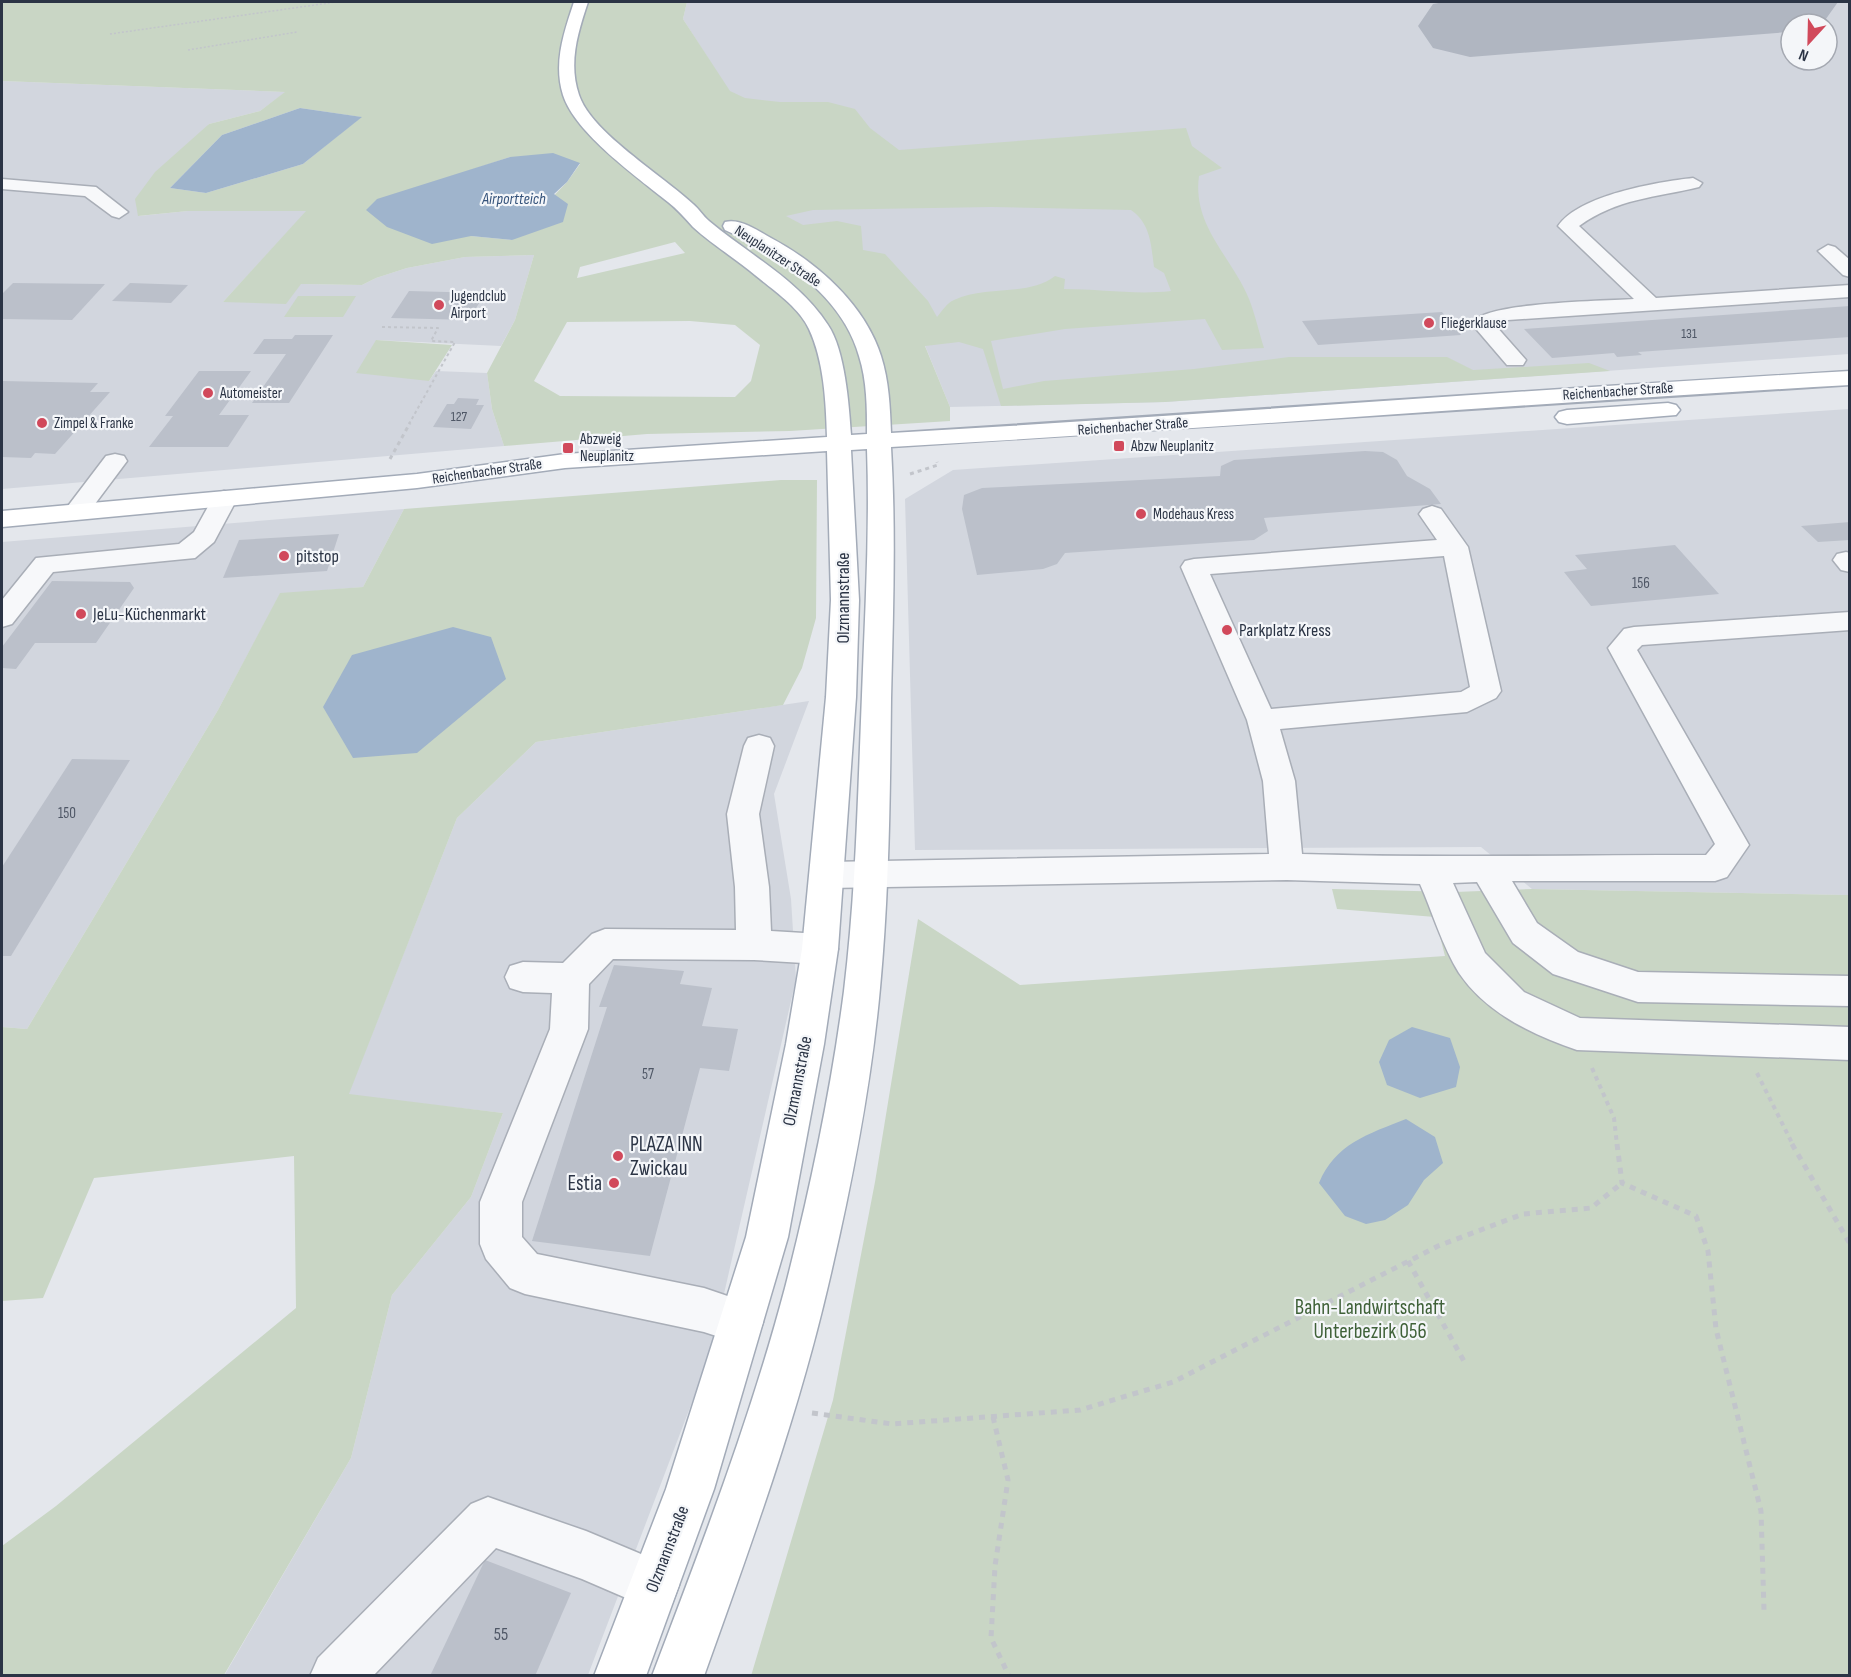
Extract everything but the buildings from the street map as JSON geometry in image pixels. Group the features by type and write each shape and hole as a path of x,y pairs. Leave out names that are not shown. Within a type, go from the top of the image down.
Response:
{"main road":[{"name":"Neuplanitzer Straße","path":"581,2 567,44 567,81 578,108 608,144 688,209 701,224 734,247 798,301 819,327 835,390 840,453"},
{"name":"Neuplanitzer Straße","path":"688,209 745,232 796,264 832,292 849,313 871,358 889,459"},
{"name":"Reichenbacher Straße","path":"889,459 1141,426 1615,390 1850,378"},
{"name":"Reichenbacher Straße","path":"2,519 374,484 417,481 546,481 840,453 889,459 1839,401"},
{"name":"Olzmannstraße","path":"620,1676 690,1489 768,1237 805,1044 820,949 828,875 845,600 840,453"},
{"name":"Olzmannstraße","path":"678,1676 772,1407 818,1242 855,1041 872,874 882,550 889,459"}],"lane":[{"path":"1649,302 1567,226 1582,214 1616,199 1647,190 1693,183"},
{"path":"2,184 90,191 118,212"},
{"path":"1828,251 1850,271"},
{"path":"1515,360 1482,323 1505,314 1649,302 1850,291"},
{"path":"77,511 115,461"},
{"path":"2,618 45,564 186,552 206,536 225,499"},
{"path":"1262,720 1467,702 1486,692 1455,547 1432,514"},
{"path":"1287,867 1279,781 1262,720 1234,662 1194,567 1455,547"},
{"path":"828,875 1287,867 1431,871 1486,868 1715,868 1732,845 1622,648 1634,636 1850,621"},
{"path":"754,945 752,887 743,814 759,746"},
{"path":"1486,868 1525,933 1566,963 1638,987 1850,991"},
{"path":"1431,871 1472,963 1511,1003 1577,1034 1741,1042 1850,1044"},
{"path":"741,1322 704,1310 525,1273 501,1244 501,1202 569,1029 572,979 604,944 754,945 820,949"},
{"path":"523,977 572,979"},
{"path":"336,1676 488,1521 586,1556 654,1585"}],"path":[{"path":"150,2 158,2"},
{"path":"110,34 336,2"},
{"path":"188,50 297,32"},
{"path":"374,484 455,345 455,342 431,341 438,328 382,327"},
{"path":"889,459 938,465"},
{"path":"1577,1034 1614,1118 1622,1184"},
{"path":"1741,1042 1797,1153 1850,1244"},
{"path":"772,1407 892,1424 1080,1410 1173,1382 1438,1246 1523,1214 1591,1208 1622,1184"},
{"path":"1622,1184 1696,1216 1708,1251 1716,1329 1761,1510 1764,1610"},
{"path":"1408,1261 1466,1363"},
{"path":"993,1417 1008,1480 995,1566 991,1638 1009,1676"}],"shaded area":[{"path":"687,2 1849,2 1849,354 1165,402 950,407 911,311 754,208 644,118 729,91 683,19"},
{"path":"2,81 286,92 260,111 209,124 139,216 188,211 307,211 223,302 301,284 362,285 407,268 465,257 534,255 515,320 501,346 376,340 429,381 436,371 487,373 492,409 504,446 2,489"},
{"path":"1849,409 1849,895 1532,889 1481,847 915,850 905,499 953,470"},
{"path":"404,509 363,587 280,594 218,710 27,1029 2,1027 2,542"},
{"path":"809,701 774,794 791,899 796,979 710,1355 588,1675 224,1676 351,1458 392,1295 471,1197 503,1113 348,1095 457,818 536,742"}],"green space":[{"path":"2,2 687,2 683,19 730,91 745,98 780,102 828,102 855,109 870,128 899,150 1186,128 1192,146 1222,168 1199,176 1198,194 1201,210 1207,226 1249,299 1264,348 1222,350 1205,319 1065,329 991,341 1003,389 1044,381 1194,369 1289,357 1447,357 1473,370 1589,363 1610,371 1165,402 1001,406 983,349 959,342 925,346 950,407 950,421 790,431 647,434 504,446 492,409 487,373 515,320 534,255 465,257 407,268 362,285 301,284 286,304 223,302 306,211 188,211 138,216 135,199 155,172 209,124 260,111 285,92 2,81","holes":["300,108 361,117 303,164 206,193 170,188 222,135","510,157 580,164 567,182 512,240 471,236 447,178","992,207 1131,210 1146,228 1151,243 1154,267 1164,273 1171,291 1064,289 1065,279 1055,276 1032,286 979,293 954,300 937,317 928,301 885,254 863,250 861,226 837,221 803,225 786,216 813,210","675,242 685,253 577,278 580,267","690,321 735,325 760,345 751,381 735,397 560,396 534,381 567,322"]},
{"path":"298,296 356,296 343,317 284,317"},
{"path":"376,340 452,345 429,381 356,373"},
{"path":"781,480 817,480 816,618 802,668 783,705 536,742 457,818 349,1094 503,1113 471,1197 392,1295 351,1458 224,1675 2,1675 2,1546 56,1506 296,1308 294,1156 94,1178 43,1298 2,1301 2,1027 27,1029 218,710 280,593 363,587 404,509"},
{"name":"Bahn-Landwirtschaft Unterbezirk 056","path":"1332,889 1455,892 1532,889 1849,895 1849,1675 751,1676 833,1400 875,1182 918,919 1020,985 1445,956 1435,917 1337,909"}],"water":[{"path":"300,108 362,117 303,164 206,193 170,188 222,135"},
{"name":"Airportteich","path":"553,153 580,163 567,182 554,194 568,204 563,222 512,240 471,236 432,244 387,227 366,210 377,199 510,157"},
{"path":"453,627 491,637 506,679 417,753 353,758 323,707 352,655"},
{"path":"1412,1027 1450,1038 1460,1067 1456,1087 1420,1098 1387,1085 1379,1062 1389,1040"},
{"path":"1406,1119 1435,1137 1443,1163 1424,1180 1408,1205 1385,1220 1366,1224 1345,1216 1319,1183 1326,1170 1334,1159 1354,1142"}],"runway":[{"path":"1470,26 1788,2"}],"place":[{"name":"Jugendclub Airport","path":"439,305"},
{"name":"Fliegerklause","path":"1429,323"},
{"name":"Automeister","path":"208,393"},
{"name":"Zimpel & Franke","path":"42,423"},
{"name":"Abzw Neuplanitz","path":"1119,446"},
{"name":"Abzweig Neuplanitz","path":"568,448"},
{"name":"Modehaus Kress","path":"1141,514"},
{"name":"pitstop","path":"284,556"},
{"name":"JeLu-Küchenmarkt","path":"81,614"},
{"name":"Parkplatz Kress","path":"1227,630"},
{"name":"PLAZA INN Zwickau","path":"618,1156"},
{"name":"Estia","path":"614,1183"}]}
